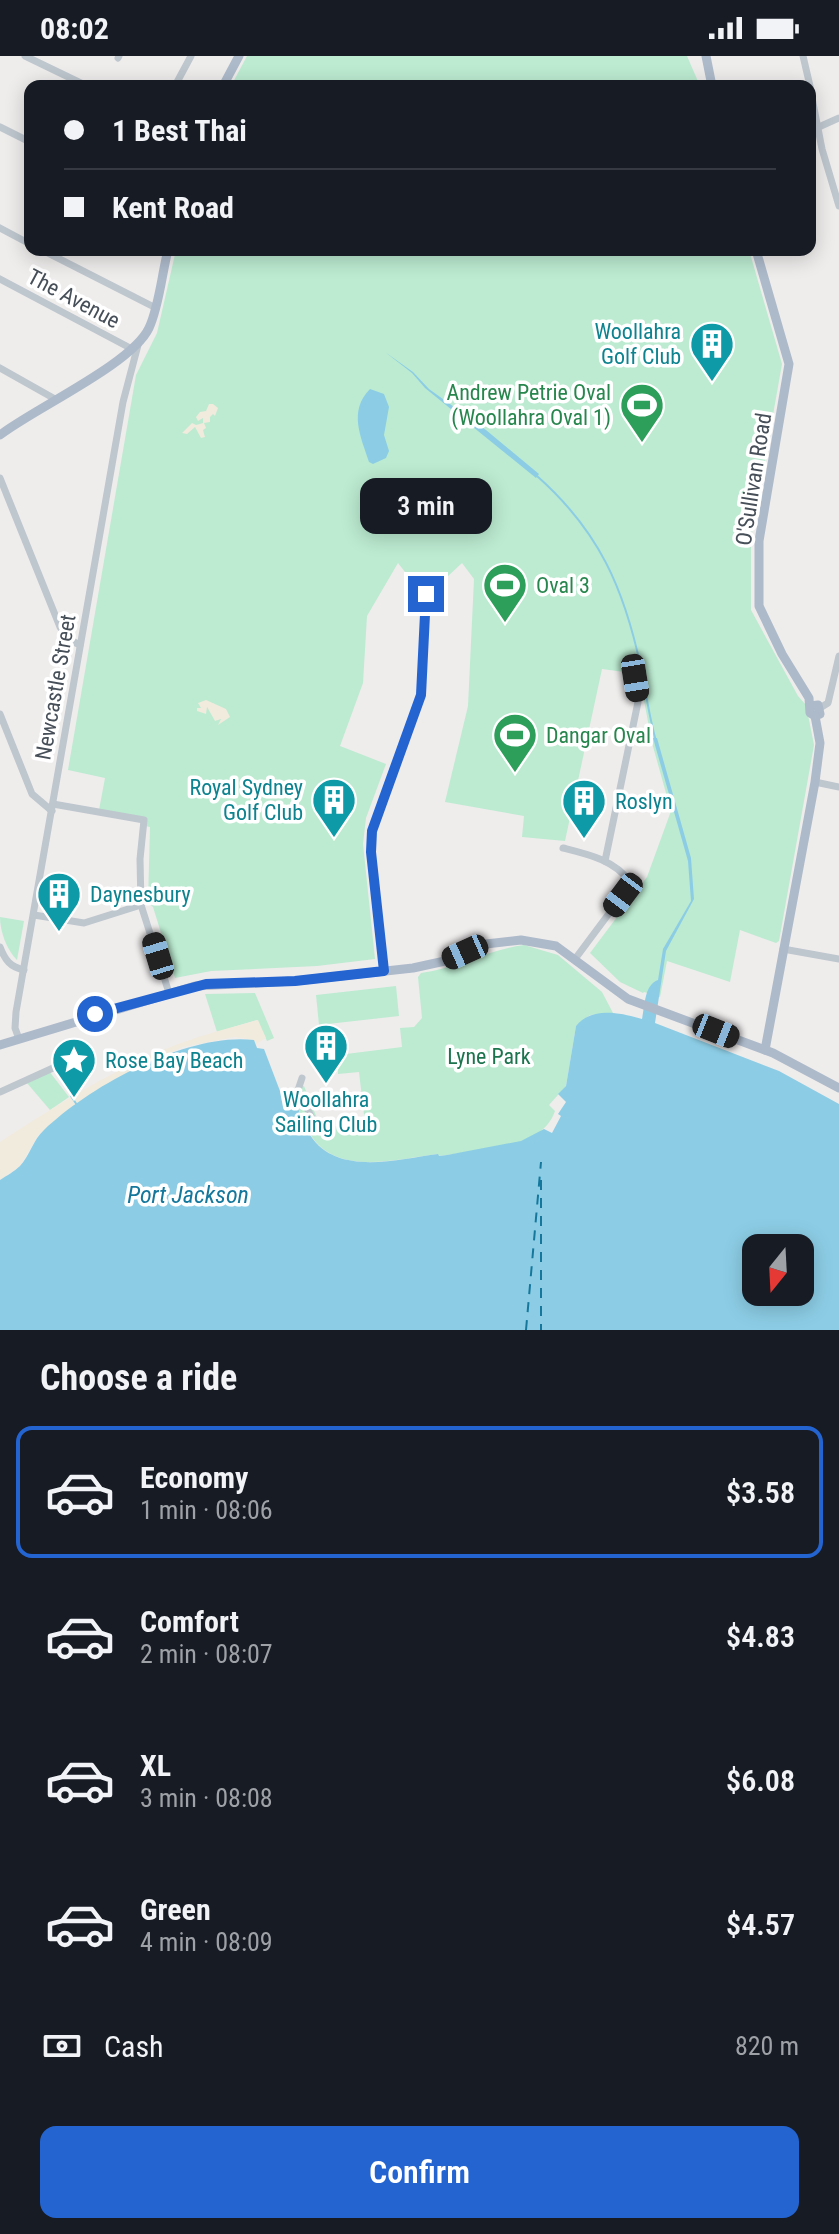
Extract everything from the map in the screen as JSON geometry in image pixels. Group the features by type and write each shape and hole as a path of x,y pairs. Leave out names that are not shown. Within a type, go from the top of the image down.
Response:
{"main road":[{"path":"224,80 237,56"},
{"path":"706,56 711,80"},
{"path":"0,435 135,346 149,328 167,256"},
{"name":"O'Sullivan Road","path":"758,256 789,364 759,543 759,606 782,654 815,710 820,743 765,1050"},
{"path":"0,1045 169,993 217,983 295,981 384,971 438,963 486,944 509,940 546,943 575,959 615,990 645,1006 765,1050 839,1088"}],"street":[{"path":"25,56 75,80"},
{"path":"178,80 191,56"},
{"path":"803,56 808,80"},
{"path":"816,129 839,118"},
{"path":"0,127 24,139"},
{"path":"816,136 839,206"},
{"path":"0,228 24,241"},
{"path":"54,256 154,307"},
{"name":"The Avenue","path":"0,279 135,346"},
{"name":"Newcastle Street","path":"19,1039 15,1018 135,346"},
{"path":"115,361 126,365 123,402"},
{"path":"0,368 55,399"},
{"path":"0,478 60,627 70,640 80,645"},
{"path":"384,971 371,852 372,831 421,695 426,594"},
{"path":"815,710 828,703 839,656"},
{"path":"605,861 638,702 635,678"},
{"path":"0,714 32,794 52,808 144,820 140,859 141,905 169,993"},
{"path":"815,782 839,787"},
{"path":"563,848 605,861 626,875 630,882 575,959"},
{"path":"34,915 84,923 141,905"},
{"path":"0,947 8,962 24,970"},
{"path":"783,949 839,959"},
{"path":"0,1092 75,1058"},
{"path":"302,1078 298,1090 313,1120"}],"green space":[{"path":"247,56 687,56 697,80 234,80"},
{"path":"175,256 751,256 782,364 751,539 751,610 798,696 806,705 814,745 779,941 776,943 740,930 730,982 667,961 660,997 620,982 590,953 647,877 671,811 652,743 639,674 602,669 565,841 522,837 524,816 445,802 468,706 474,579 462,563 432,591 419,590 398,563 367,616 363,683 340,746 386,764 366,818 363,844 375,959 317,966 211,971 175,978 153,907 148,902 150,827 145,826 147,819 99,810 105,778 68,770 136,375 157,333"},
{"path":"0,917 24,921 17,960 5,940"},
{"name":"Lyne Park","path":"524,945 558,955 602,992 613,1013 590,1015 576,1026 566,1086 549,1105 555,1111 548,1124 524,1140 508,1145 438,1156 351,1161 321,1147 307,1129 290,1089 304,1086 321,1128 365,1123 359,1072 338,1074 338,1055 402,1047 400,1028 414,1027 422,1018 418,977 421,973"},
{"path":"396,986 399,1016 319,1025 316,995"},
{"path":"255,993 274,1038 267,1041 257,1020 217,1032 205,994"},
{"path":"49,1071 69,1097 50,1110 27,1083"}],"sand":[{"path":"209,404 218,408 215,416 210,417 210,422 204,423 205,437 201,438 195,427 187,434 182,433 192,423 203,423 203,418 198,421 196,417 206,411"},
{"path":"206,700 226,709 230,717 218,725 221,719 215,721 207,707 206,714 197,711 201,708 198,703"},
{"name":"Rose Bay Beach","path":"258,1020 266,1038 256,1044 254,1040 234,1037 183,1047 144,1065 39,1134 20,1166 0,1180 0,1142 43,1114 157,1052"}],"water":[{"path":"385,352 413,372 429,389 486,430 539,474 536,478 425,388 412,373"},
{"path":"370,389 384,394 389,407 384,435 389,451 386,458 373,464 369,462 358,424 359,406"},
{"name":"Port Jackson","path":"653,738 657,738 691,858 694,899 666,951 655,1023 779,1071 839,1104 839,1330 0,1330 0,1180 20,1166 40,1134 88,1096 142,1065 171,1053 200,1044 254,1040 257,1048 264,1049 280,1091 290,1089 310,1135 322,1148 352,1161 447,1155 521,1141 544,1129 552,1133 566,1102 558,1094 566,1086 576,1026 598,1013 616,1013 642,1019 650,986 658,980 663,949 691,901 688,861"}],"waterway":[{"path":"537,476 559,497 593,540 617,587 634,639 656,741"},
{"path":"71,1096 77,1105"}],"ferry route":[{"path":"526,1330 541,1162"},
{"path":"541,1180 541,1330"}],"place":[{"name":"Woollahra Golf Club","path":"712,383"},
{"name":"Andrew Petrie Oval (Woollahra Oval 1)","path":"642,444"},
{"name":"Oval 3","path":"505,624"},
{"name":"Dangar Oval","path":"515,774"},
{"name":"Royal Sydney Golf Club","path":"334,839"},
{"name":"Roslyn","path":"584,840"},
{"name":"Daynesbury","path":"59,933"},
{"name":"Woollahra Sailing Club","path":"326,1085"},
{"name":"Rose Bay Beach","path":"74,1099"}],"route":[{"path":"95,1014 206,984 295,981 384,971 371,852 372,831 421,695 426,594"}]}
